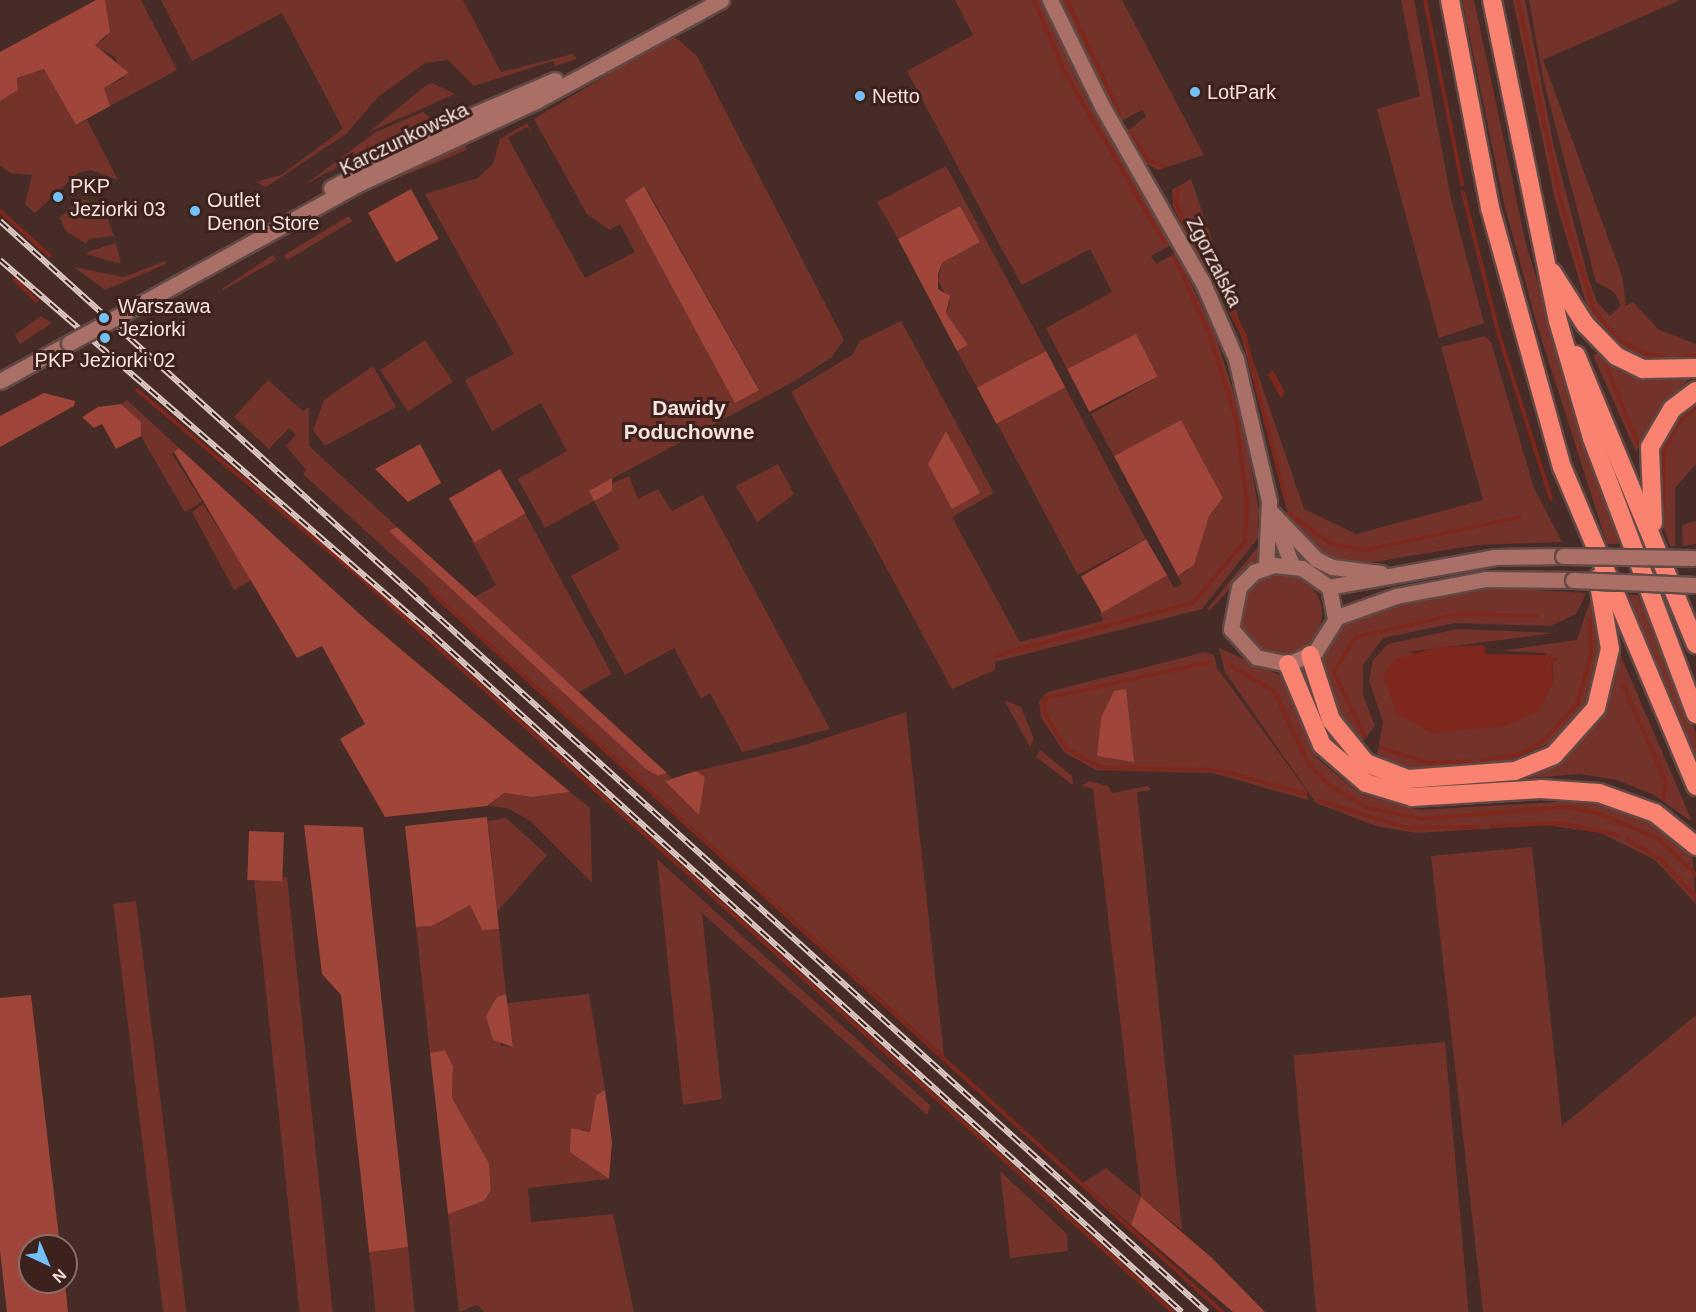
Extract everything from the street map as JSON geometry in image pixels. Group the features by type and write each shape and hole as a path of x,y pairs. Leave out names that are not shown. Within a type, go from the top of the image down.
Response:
{"highway":[{"path":"1450,0 1490,208 1562,467 1696,786"},
{"path":"1492,0 1542,254 1558,321 1592,438 1696,714"},
{"path":"1542,254 1585,324 1616,356 1643,369 1696,368"},
{"path":"1558,321 1594,389 1696,644"},
{"path":"1652,537 1650,447 1672,409 1696,391"},
{"path":"1310,655 1331,720 1347,744 1376,768 1425,779 1497,774 1535,764 1554,755 1584,725 1608,669 1608,628 1588,532"},
{"path":"1288,664 1322,745 1366,783 1412,797 1541,789 1599,793 1655,813 1696,846"}],"street":[{"name":"Karczunkowska","path":"0,381 122,308 360,183 536,100 575,76 721,0"},
{"name":"Zgorzalska","path":"1050,0 1102,106 1214,306 1247,395 1271,507 1292,565"},
{"name":"Karczunkowska","path":"0,370 66,340"},
{"name":"Zgorzalska","path":"1266,567 1271,507"},
{"path":"1271,507 1304,550 1332,567 1399,574"},
{"path":"1694,558 1495,557 1329,587 1292,565 1266,567 1235,593 1231,629 1256,657 1288,664 1310,655 1335,619 1385,599 1458,583 1510,577 1696,585"},
{"path":"1329,587 1335,619"}],"shaded area":[{"path":"96,0 105,0 110,32 95,45 129,73 104,88 110,106 76,125 44,69 17,78 18,90 0,101 0,52"},
{"path":"105,0 141,0 177,70 110,106 103,88 124,78 115,57 94,45 107,37"},
{"path":"161,0 463,0 501,72 573,54 577,59 555,66 553,61 474,86 448,60 425,63 378,97 346,134 266,187 256,182 281,175 343,129 282,13 192,61"},
{"path":"955,0 1041,0 1089,103 1173,244 1151,256 1156,264 1176,253 1214,331 1242,419 1259,510 1258,538 1202,609 995,662 995,670 952,689 791,392 852,355 860,341 901,321 994,493 952,517 1020,642 1103,621 1100,611 1167,575 1174,588 1182,584 1178,576 1188,571 1209,516 1223,498 1181,420 1114,456 1091,414 1158,377 1136,335 1068,371 1046,328 1112,292 1090,249 1022,285 999,244 907,71 973,35"},
{"path":"1059,0 1122,0 1204,155 1158,170 1143,162 1126,133 1146,116 1142,110 1121,121 1116,118"},
{"path":"1401,0 1414,0 1451,199 1484,323 1439,338 1377,109 1420,96"},
{"path":"1462,0 1474,0 1526,244 1619,544 1607,544 1537,325 1504,203"},
{"path":"1513,0 1525,0 1554,147 1588,277 1597,302 1610,316 1621,305 1614,292 1596,282 1543,78 1529,0 1680,0 1543,60 1622,276 1626,306 1633,302 1659,330 1696,344 1696,360 1651,360 1625,351 1589,313 1555,199"},
{"path":"673,35 697,56 844,340 831,358 793,382 589,491 594,501 545,528 518,479 567,451 541,403 492,431 465,380 514,354 425,194 478,178 493,164 500,139 527,123 533,136 527,127 508,138 585,278 635,252 620,224 610,230 587,214 534,119","holes":["645,186 759,389 735,403"]},
{"path":"45,69 76,125 87,120 118,180 91,170 78,173 35,213 25,204 32,175 10,173 0,165 0,101 18,90 17,78"},
{"path":"432,83 455,94 369,132 425,86"},
{"path":"423,112 430,118 306,184 374,133"},
{"path":"464,144 467,150 363,192 451,149"},
{"path":"946,166 1046,351 978,389 957,351 968,345 946,313 950,303 938,280 942,263 980,242 960,206 898,239 877,202"},
{"path":"1191,179 1304,509 1356,534 1483,500 1441,347 1485,336 1491,342 1534,488 1562,542 1477,545 1355,565 1323,557 1292,528 1241,335 1173,207 1172,190"},
{"path":"644,186 759,390 735,403 625,200"},
{"path":"411,189 439,239 396,263 368,213"},
{"path":"80,199 102,204 114,236 89,239 86,244 66,231 60,218"},
{"path":"960,206 980,242 942,263 938,274 938,289 950,296 946,313 968,345 957,351 898,239"},
{"path":"349,216 352,221 287,260 284,255"},
{"path":"116,243 121,264 86,254 90,251"},
{"path":"273,255 276,260 223,290 223,288"},
{"path":"165,261 166,264 105,290 74,267 124,277"},
{"path":"41,316 52,323 20,344 15,335"},
{"path":"1136,334 1158,377 1089,412 1067,369"},
{"path":"425,340 453,381 408,412 380,370"},
{"path":"1046,351 1065,387 996,424 977,388"},
{"path":"1598,353 1639,377 1689,379 1654,416 1636,452 1593,355"},
{"path":"373,366 396,407 325,446 313,430 324,400"},
{"path":"1273,370 1285,393 1281,398 1268,375"},
{"path":"268,380 303,411 309,407 309,446 397,527 390,531 658,776 667,773 672,778 665,780 704,777 696,771 798,747 906,712 944,1056 303,474 306,470 286,446 296,435 289,428 269,449 234,417"},
{"path":"1065,387 1146,539 1078,575 997,423"},
{"path":"44,393 75,401 74,406 0,447 0,416"},
{"path":"1696,399 1696,464 1675,488 1675,546 1670,546 1659,514 1655,454 1670,421"},
{"path":"127,400 179,448 172,454 202,501 196,506 185,512 141,436 141,422 121,404"},
{"path":"121,404 141,422 141,436 116,449 102,424 94,428 82,417 98,407"},
{"path":"1181,420 1223,498 1209,516 1194,565 1178,576 1114,456"},
{"path":"946,431 980,493 952,509 928,464"},
{"path":"420,444 441,483 408,502 375,469"},
{"path":"179,448 365,619 570,792 532,797 504,793 487,806 385,817 340,739 365,724 322,646 297,658 174,452"},
{"path":"778,464 794,494 757,522 736,486"},
{"path":"500,469 526,513 474,543 449,499"},
{"path":"629,476 638,499 658,489 672,511 703,495 830,729 742,752 710,693 701,699 674,648 625,675 571,576 620,549 594,501 613,483"},
{"path":"612,478 612,491 594,501 589,491"},
{"path":"203,504 252,580 234,590 192,512"},
{"path":"525,513 612,674 579,692 475,597 496,585 472,541"},
{"path":"1696,521 1696,544 1683,546 1682,525"},
{"path":"397,527 667,773 658,776 646,769 389,531"},
{"path":"1146,539 1167,575 1102,613 1081,576"},
{"path":"1261,543 1257,560 1209,611 1207,609"},
{"path":"1281,573 1297,577 1310,585 1318,598 1322,614 1318,630 1310,643 1297,651 1281,655 1265,651 1252,643 1244,630 1240,614 1244,598 1252,585 1265,577"},
{"path":"1488,587 1585,593 1576,614 1550,626 1455,623 1383,638 1363,665 1363,695 1375,726 1361,743 1339,719 1321,662 1342,626 1350,618 1431,594"},
{"path":"1625,594 1638,595 1696,733 1696,761"},
{"path":"1592,595 1599,641 1595,687 1561,738 1504,763 1411,768 1377,756 1383,722 1369,681 1373,660 1388,644 1458,629 1555,633 1408,652 1554,680 1552,660 1545,653 1500,651 1577,640"},
{"path":"1485,645 1486,654 1550,655 1554,680 1540,710 1506,726 1432,733 1397,714 1383,675 1395,659 1439,647"},
{"path":"1219,648 1284,677 1294,690 1300,721 1318,759 1360,794 1420,810 1593,800 1643,817 1692,854 1696,904 1655,860 1601,833 1547,825 1417,833 1376,826 1316,803 1225,672"},
{"path":"1205,652 1214,655 1217,668 1307,791 1308,800 1213,773 1096,770 1064,752 1041,717 1039,702 1047,692"},
{"path":"1620,654 1691,819 1689,820 1654,795 1617,780 1580,774 1530,778 1570,754 1601,717"},
{"path":"1126,689 1134,762 1097,756 1101,718 1114,691"},
{"path":"1004,700 1021,707 1034,739 1030,747"},
{"path":"1040,750 1072,776 1073,785 1036,757"},
{"path":"696,771 705,777 699,815 665,781"},
{"path":"1089,781 1108,786 1112,793 1148,786 1151,790 1137,792 1182,1230 1142,1198 1131,1225 1083,1183 1106,1168 1141,1197 1093,789 1081,786"},
{"path":"570,792 590,808 592,883 529,820 507,808 488,806 504,793 532,797"},
{"path":"487,817 499,929 482,930 470,905 432,926 416,927 405,826"},
{"path":"506,818 547,855 497,912 488,821"},
{"path":"304,825 363,827 408,1247 369,1252 341,995 322,974"},
{"path":"249,831 284,832 282,881 247,880"},
{"path":"1532,847 1562,1126 1696,1015 1696,1312 1483,1312 1431,856"},
{"path":"657,859 931,1106 927,1115 702,913 722,1099 683,1105"},
{"path":"287,877 333,1312 300,1312 254,880"},
{"path":"136,901 186,1312 163,1312 113,904"},
{"path":"470,905 482,930 499,929 506,994 497,997 501,1046 513,1046 507,1003 589,994 605,1090 596,1095 590,1132 581,1129 580,1159 609,1179 528,1188 531,1222 613,1214 634,1312 485,1312 477,1305 459,1312 448,1214 484,1201 491,1190 489,1163 452,1098 453,1066 445,1050 430,1053 416,927 432,926"},
{"path":"506,994 513,1047 493,1040 486,1016 497,997"},
{"path":"31,995 59,1234 18,1234 18,1294 66,1294 68,1312 7,1312 0,1251 0,998"},
{"path":"1445,1042 1469,1312 1316,1312 1294,1055"},
{"path":"445,1050 453,1066 452,1098 489,1163 491,1190 484,1201 448,1214 430,1053"},
{"path":"605,1090 612,1142 609,1179 570,1152 571,1128 590,1132 596,1095"},
{"path":"1000,1171 1067,1234 1068,1251 1010,1258"},
{"path":"1141,1197 1212,1258 1265,1312 1233,1312 1131,1225"},
{"path":"408,1247 415,1312 376,1312 369,1251"}],"waterway":[{"path":"1034,0 1064,71 1164,242"},
{"path":"1067,0 1120,114"},
{"path":"1425,0 1462,184"},
{"path":"1518,0 1561,203 1594,310 1616,338 1642,352 1673,359 1696,355"},
{"path":"1129,131 1148,160 1164,166"},
{"path":"1179,189 1176,201 1182,219 1244,334 1285,496"},
{"path":"1463,192 1499,335 1551,499"},
{"path":"0,211 50,256"},
{"path":"997,655 1193,603 1245,541 1247,503 1236,419 1210,336 1174,256"},
{"path":"15,280 37,301"},
{"path":"1606,366 1638,444"},
{"path":"137,390 360,577 1173,1312"},
{"path":"1664,505 1664,451 1679,422 1696,407"},
{"path":"1288,513 1331,544 1366,550 1520,517"},
{"path":"430,591 1222,1312"},
{"path":"1364,735 1334,672 1355,637 1458,614 1537,616"},
{"path":"1481,760 1521,754 1544,740 1577,704 1591,656 1590,621"},
{"path":"1552,660 1556,659"},
{"path":"1209,662 1044,699 1045,714 1066,748 1099,767 1219,770 1305,794"},
{"path":"1229,665 1274,691 1308,763 1330,786 1368,808 1423,819 1565,807 1600,814 1659,839 1696,875"},
{"path":"1623,685 1666,782 1663,799"},
{"path":"1381,748 1429,763 1471,761"},
{"path":"1320,801 1407,828 1479,827"},
{"path":"1492,826 1561,823 1618,835"},
{"path":"1628,840 1661,860 1696,897"}],"railway":[{"path":"0,221 1207,1312"},
{"path":"0,260 434,636 1182,1312"}],"place":[{"name":"LotPark","path":"1195,92"},
{"name":"Netto","path":"860,96"},
{"name":"PKP Jeziorki 03","path":"58,197"},
{"name":"Outlet Denon Store","path":"195,211"},
{"name":"Warszawa Jeziorki","path":"104,318"},
{"name":"PKP Jeziorki 02","path":"105,338"}],"district":[{"name":"Dawidy Poduchowne","path":"689,420"}]}
